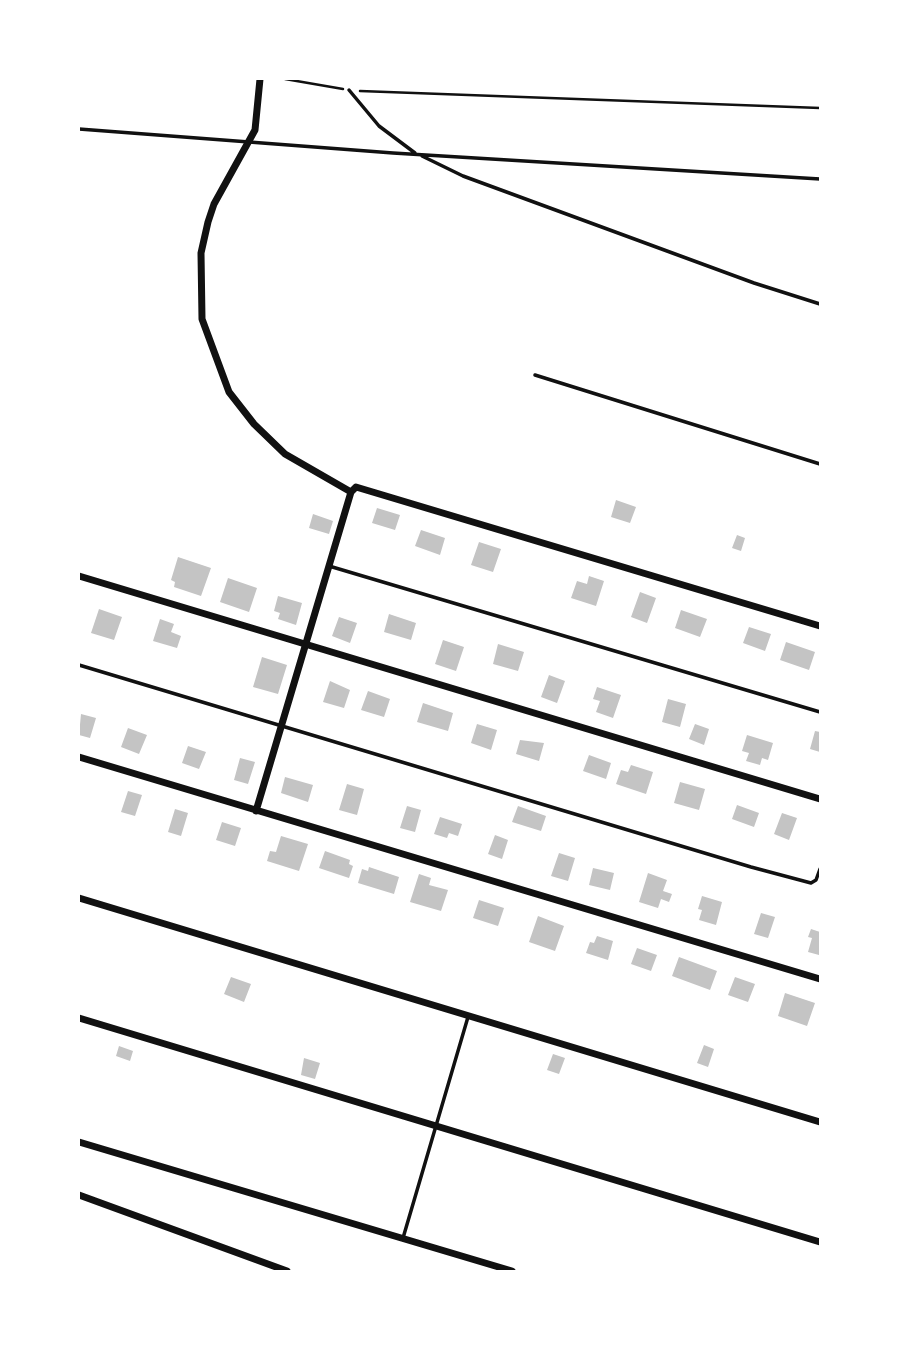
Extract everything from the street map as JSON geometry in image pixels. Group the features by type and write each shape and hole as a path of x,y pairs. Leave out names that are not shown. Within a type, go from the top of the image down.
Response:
{"street":[{"path":"260,79 255,130 214,204 208,222 201,253 202,319 229,392 254,424 285,454 351,492"},
{"path":"256,811 351,492 356,487 820,626"},
{"path":"79,576 820,799"},
{"path":"79,757 820,979"},
{"path":"79,898 820,1122"},
{"path":"79,1018 820,1242"},
{"path":"79,1142 512,1271"},
{"path":"79,1195 287,1271"}],"lane":[{"path":"349,90 379,126 420,155 463,176 754,283 820,304"},
{"path":"79,129 420,155 820,179"},
{"path":"535,375 820,464"},
{"path":"329,566 820,712"},
{"path":"79,666 811,883 816,880 820,869"},
{"path":"402,1238 468,1017"}],"path":[{"path":"285,79 349,90 820,108"}],"building":[{"path":"616,500 636,507 630,523 611,517"},
{"path":"377,508 400,515 395,530 372,523"},
{"path":"313,514 333,521 329,534 309,528"},
{"path":"421,530 445,538 440,555 415,546"},
{"path":"737,535 745,538 741,551 732,548"},
{"path":"479,542 501,549 493,572 471,565"},
{"path":"178,557 211,568 201,596 174,587 175,582 171,580"},
{"path":"589,576 604,581 596,606 571,598 577,581 587,584"},
{"path":"228,578 257,588 249,612 220,602"},
{"path":"640,592 656,598 647,623 631,617"},
{"path":"278,596 302,603 296,625 278,619 280,613 274,611"},
{"path":"99,609 122,617 114,640 91,633"},
{"path":"681,610 707,619 700,637 675,628"},
{"path":"389,614 416,623 411,640 384,632"},
{"path":"339,617 357,623 350,643 332,636"},
{"path":"160,619 174,624 171,632 181,636 177,648 153,641"},
{"path":"749,627 771,634 765,651 743,643"},
{"path":"443,640 464,647 456,671 435,664"},
{"path":"786,642 815,652 809,670 780,660"},
{"path":"498,644 524,652 518,671 493,664"},
{"path":"262,657 287,665 278,694 253,687"},
{"path":"549,675 565,681 557,703 541,697"},
{"path":"330,681 350,690 344,708 323,702"},
{"path":"597,687 621,695 613,718 596,712 600,701 593,699"},
{"path":"368,691 390,699 384,717 361,710"},
{"path":"668,699 686,704 680,727 662,722"},
{"path":"423,703 453,713 448,731 417,722"},
{"path":"81,714 96,718 90,738 79,735"},
{"path":"477,724 497,730 491,750 471,743"},
{"path":"695,724 709,729 704,745 689,739"},
{"path":"128,728 147,735 139,754 121,747"},
{"path":"815,731 820,732 820,752 810,749"},
{"path":"747,735 773,743 768,760 762,758 760,765 746,761 749,753 742,751"},
{"path":"520,740 544,743 539,761 516,754"},
{"path":"188,746 206,752 199,769 182,763"},
{"path":"589,755 611,763 606,779 583,771"},
{"path":"240,758 255,762 248,784 234,780"},
{"path":"631,765 653,772 646,794 616,784 621,770 628,772"},
{"path":"285,777 313,785 308,802 281,793"},
{"path":"680,782 705,789 699,810 674,803"},
{"path":"347,784 364,789 357,815 339,810"},
{"path":"128,791 142,795 135,816 121,812"},
{"path":"737,805 759,813 754,827 732,819"},
{"path":"407,806 421,810 415,832 400,828"},
{"path":"518,806 546,816 541,831 512,822"},
{"path":"175,809 188,813 181,836 168,832"},
{"path":"782,813 797,818 789,840 774,834"},
{"path":"440,817 462,824 458,836 449,833 447,838 434,834"},
{"path":"222,822 241,828 235,846 216,840"},
{"path":"495,835 508,840 502,859 488,854"},
{"path":"281,836 308,844 299,871 267,861 270,851 276,852"},
{"path":"325,851 350,860 349,864 353,866 349,878 319,868"},
{"path":"559,853 575,858 568,881 551,876"},
{"path":"369,867 399,877 394,894 358,883 362,869 368,871"},
{"path":"593,868 614,873 610,890 589,885"},
{"path":"648,873 667,880 663,891 672,894 669,902 661,899 658,908 639,902"},
{"path":"419,874 431,878 429,885 448,890 441,911 410,902"},
{"path":"702,896 722,902 716,925 699,920 702,910 698,909"},
{"path":"479,900 504,908 498,926 473,918"},
{"path":"761,913 775,917 768,938 754,934"},
{"path":"538,916 564,926 555,951 529,942"},
{"path":"811,929 820,932 819,955 808,952 812,938 808,937"},
{"path":"597,936 613,941 608,960 586,953 590,942 594,943"},
{"path":"637,948 657,955 651,971 631,964"},
{"path":"679,957 717,971 710,990 672,976"},
{"path":"231,977 251,984 244,1002 224,994"},
{"path":"735,977 755,984 748,1002 728,995"},
{"path":"785,993 815,1003 807,1026 778,1016"},
{"path":"704,1045 714,1049 708,1067 697,1063"},
{"path":"119,1046 133,1051 130,1061 116,1056"},
{"path":"553,1054 565,1058 559,1074 547,1070"},
{"path":"304,1058 320,1063 315,1079 301,1075"}]}
